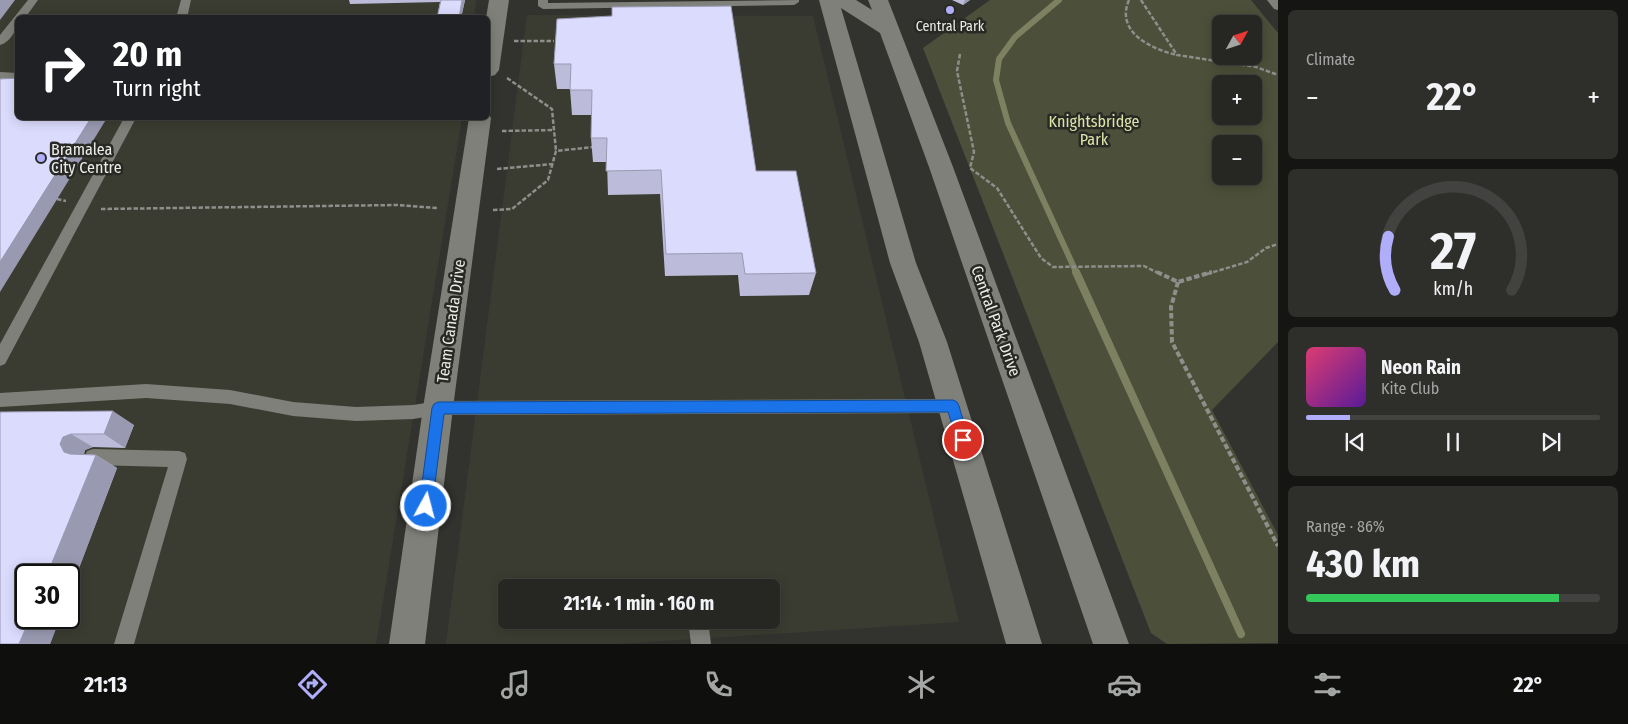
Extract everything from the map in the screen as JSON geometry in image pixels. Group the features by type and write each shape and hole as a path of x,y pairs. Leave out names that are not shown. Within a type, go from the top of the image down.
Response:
{"street":[{"path":"490,54 499,0"},
{"path":"829,0 903,263 934,342 1024,644"},
{"path":"837,0 884,15"},
{"name":"Central Park Drive","path":"884,15 1111,644"},
{"name":"Team Canada Drive","path":"407,644 438,408 479,125"}],"lane":[{"path":"21,15 33,0"},
{"path":"183,15 186,0"},
{"path":"543,0 543,6 794,2 794,0"},
{"path":"1272,0 1278,7"},
{"path":"0,42 15,23"},
{"path":"0,76 15,77"},
{"path":"0,359 129,120"},
{"path":"0,400 146,391 230,397 293,408 356,414 413,412 438,408 953,406"},
{"path":"92,457 179,459 124,644"},
{"path":"699,629 701,644"}],"path":[{"path":"1129,0 1123,12 1126,23 1134,34 1154,48 1177,56 1256,67 1278,75"},
{"path":"1141,0 1177,56"},
{"path":"492,41 554,41"},
{"path":"960,54 957,71 974,152 970,168 997,188 1041,258 1053,267 1144,266 1178,282 1247,262 1266,248 1278,244"},
{"path":"490,69 552,109 556,151 548,180 512,209 493,210"},
{"path":"479,125 554,130"},
{"path":"556,151 593,146"},
{"path":"472,171 553,164"},
{"path":"98,209 397,205 437,208"},
{"path":"1178,282 1172,307 1172,342 1278,546"}],"shaded area":[{"path":"0,0 476,0 474,15 15,15 15,120 462,120 376,644 0,644"},
{"path":"527,15 813,16 959,622 616,644 446,644"}],"green space":[{"name":"Knightsbridge Park","path":"990,0 1251,0 1278,33 1278,342 1212,410 1278,535 1278,643 1167,644 1151,633 923,48"}],"building":[{"path":"441,0 462,0 460,15 438,15"},
{"path":"731,6 756,171 796,171 816,273 745,274 742,253 666,254 661,170 606,171 607,138 591,138 592,90 570,90 571,64 554,64 557,19 612,16 612,7"},
{"name":"Bramalea City Centre","path":"15,78 15,120 90,120 0,262 0,79"},
{"path":"113,411 104,434 71,434 63,437 60,444 64,452 70,454 96,455 51,564 15,564 15,629 25,629 19,644 0,644 0,412"}],"waterway":[{"path":"1059,0 1015,37 999,59 996,80 1008,123 1077,274"},
{"path":"1076,272 1241,634"}],"place":[{"name":"Central Park","path":"950,10"},
{"name":"Bramalea City Centre","path":"41,158"}],"route":[{"path":"426,506 438,408 953,406 963,440"}]}
